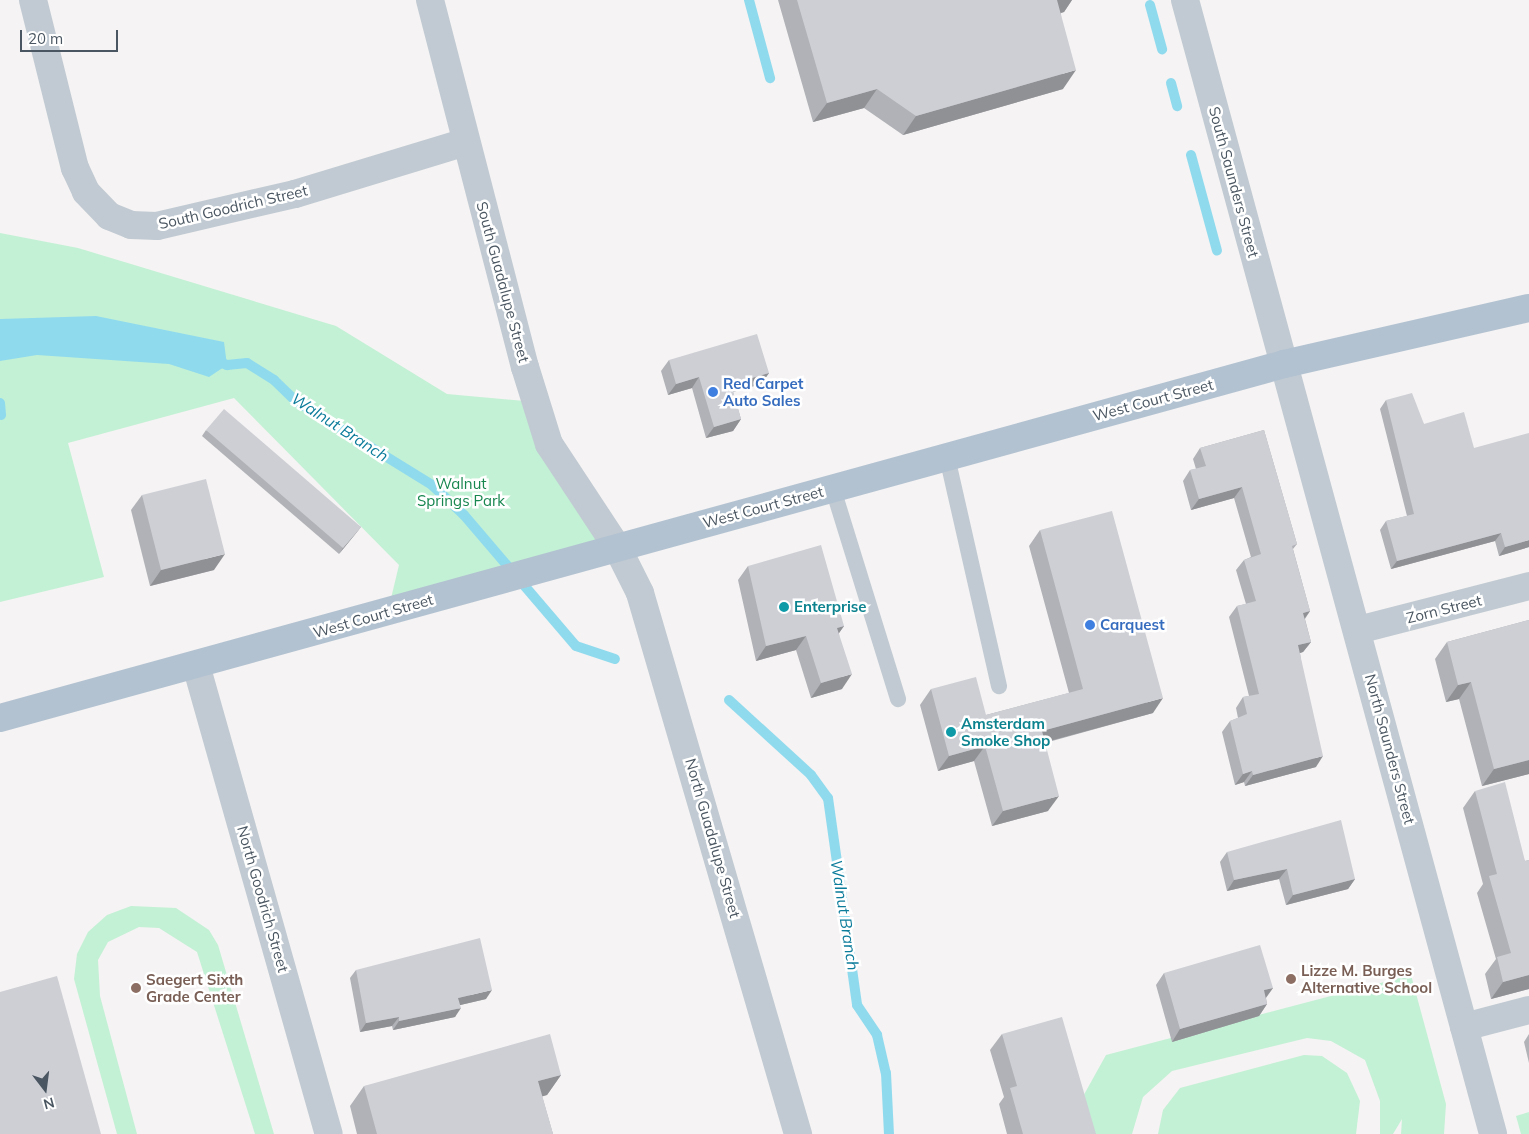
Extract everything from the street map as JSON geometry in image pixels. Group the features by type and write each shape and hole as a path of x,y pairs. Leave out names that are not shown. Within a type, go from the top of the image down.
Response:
{"main road":[{"name":"West Court Street","path":"0,718 1284,364 1529,308"}],"street":[{"name":"South Goodrich Street","path":"33,0 75,168 86,192 109,216 132,225 157,226 295,194 466,142"},
{"name":"South Guadalupe Street","path":"430,0 466,142 550,444 617,547"},
{"name":"South Saunders Street","path":"1185,0 1284,364"},
{"name":"North Saunders Street","path":"1284,364 1358,630 1493,1134"},
{"name":"North Guadalupe Street","path":"617,547 643,602 798,1134"},
{"name":"Zorn Street","path":"1358,630 1529,586"},
{"name":"North Goodrich Street","path":"196,665 329,1134"},
{"path":"1464,1027 1529,1010"}],"lane":[{"path":"947,457 999,686"},
{"path":"833,489 898,699"}],"green space":[{"name":"Walnut Springs Park","path":"0,233 78,248 336,326 447,394 536,402 617,547 388,611 399,565 234,398 68,443 104,577 0,602"},
{"path":"131,906 176,908 209,930 218,945 274,1134 255,1134 197,952 159,928 139,927 108,942 98,960 100,996 137,1134 117,1134 74,979 77,954 88,932 107,915"},
{"path":"1411,975 1446,1104 1444,1134 1401,1134 1402,1119 1393,1134 1380,1134 1380,1101 1365,1060 1331,1041 1307,1038 1172,1071 1143,1097 1132,1134 1091,1134 1081,1100 1106,1055"},
{"path":"1304,1055 1322,1056 1347,1073 1360,1101 1356,1134 1158,1134 1163,1110 1180,1088"},
{"path":"1529,1112 1529,1134 1521,1134 1516,1116"}],"water":[{"path":"96,316 224,342 227,365 209,377 169,364 37,355 0,361 0,319"}],"building":[{"path":"797,0 1057,0 1076,70 916,116 877,89 827,103"},
{"name":"Red Carpet Auto Sales","path":"757,334 769,373 731,384 741,419 714,427 699,377 676,384 669,360"},
{"path":"1412,393 1424,424 1464,412 1474,448 1529,433 1529,540 1505,547 1501,533 1397,561 1386,521 1414,514 1386,400"},
{"path":"224,409 361,527 343,548 206,430"},
{"path":"1264,430 1297,544 1292,546 1310,611 1303,613 1311,642 1298,645 1323,756 1253,775 1252,771 1243,774 1230,721 1247,714 1243,697 1259,694 1237,606 1256,601 1244,560 1261,554 1242,487 1199,499 1190,470 1206,466 1200,448"},
{"path":"206,479 225,554 161,570 142,495"},
{"path":"1112,511 1163,698 1042,731 1059,796 1003,811 985,746 949,756 931,689 976,677 986,715 1083,689 1040,530"},
{"name":"Enterprise","path":"821,545 844,626 837,628 852,674 821,683 806,636 766,646 748,566"},
{"path":"1529,620 1529,760 1494,769 1471,682 1458,685 1447,642"},
{"path":"1505,782 1525,861 1529,860 1529,975 1503,982 1497,957 1511,953 1489,876 1497,874 1475,791"},
{"path":"1341,820 1355,879 1293,895 1287,869 1234,880 1227,852"},
{"path":"480,938 492,990 458,998 461,1008 399,1021 399,1017 366,1023 356,970"},
{"path":"1260,945 1273,988 1264,990 1267,1004 1180,1029 1164,973"},
{"path":"57,976 101,1134 0,1134 0,992"},
{"path":"1062,1017 1096,1134 1023,1134 1010,1088 1017,1086 1002,1034"},
{"path":"550,1034 561,1075 538,1081 553,1134 377,1134 364,1086"}],"waterway":[{"path":"749,0 770,78"},
{"path":"1150,5 1162,49"},
{"path":"1171,83 1177,106"},
{"path":"1191,155 1217,251"},
{"name":"Walnut Branch","path":"217,361 227,365 247,363 274,380 296,401 432,485 464,515 576,646 615,659"},
{"path":"0,403 1,415"},
{"name":"Walnut Branch","path":"729,700 811,775 828,798 857,1005 877,1035 886,1073 889,1134"}],"place":[{"name":"Red Carpet Auto Sales","path":"713,392"},
{"name":"Enterprise","path":"784,607"},
{"name":"Carquest","path":"1090,625"},
{"name":"Amsterdam Smoke Shop","path":"951,732"},
{"name":"Lizze M. Burges Alternative School","path":"1291,979"},
{"name":"Saegert Sixth Grade Center","path":"136,988"}]}
